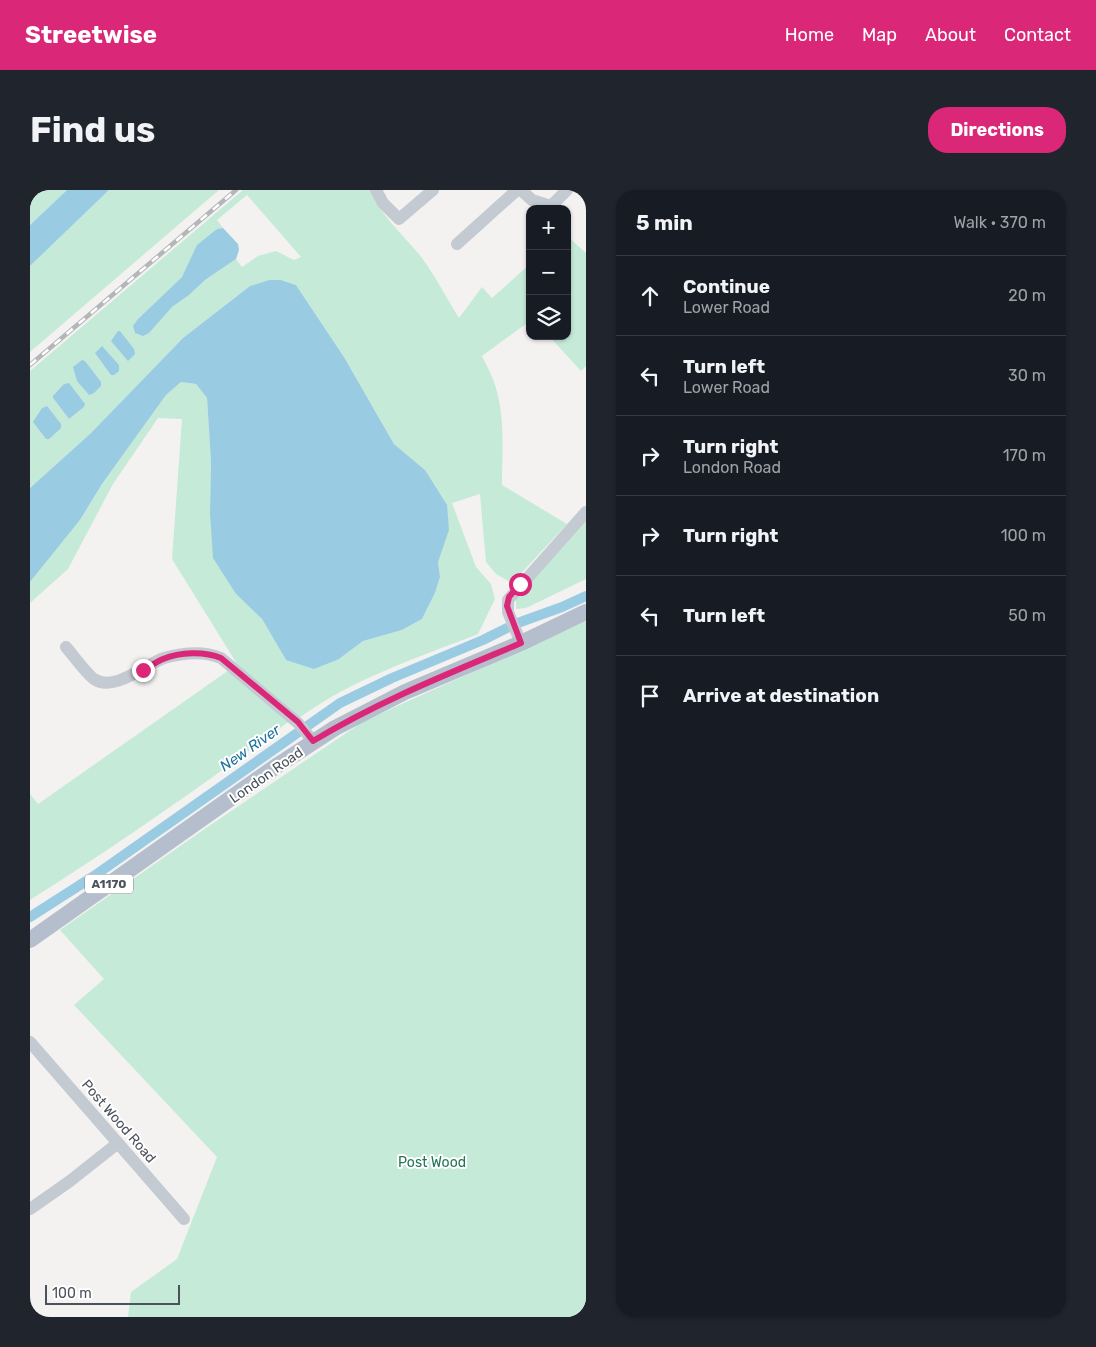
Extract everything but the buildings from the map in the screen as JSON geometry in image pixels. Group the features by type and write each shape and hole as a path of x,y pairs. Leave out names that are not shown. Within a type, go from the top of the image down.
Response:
{"main road":[{"name":"A1170","path":"515,631 586,612"},
{"name":"London Road","path":"30,940 307,732 360,714 515,631"}],"street":[{"path":"376,190 383,203 399,219 433,190"},
{"path":"457,244 517,190"},
{"path":"521,190 532,200 551,206 566,190"},
{"path":"515,631 507,606 509,597 586,512"},
{"path":"66,647 94,679 104,683 122,680 164,658 188,654 212,654 221,658 307,732"},
{"name":"Post Wood Road","path":"30,1042 184,1219"},
{"path":"30,1209 70,1181 118,1143"}],"green space":[{"path":"30,190 67,190 30,225"},
{"path":"109,190 219,190 30,352 30,266"},
{"path":"243,190 371,190 387,218 427,265 459,318 482,287 492,298 526,268 526,324 482,356 491,374 500,403 502,485 567,524 512,583 496,574 486,562 480,494 452,503 476,567 491,584 495,599 478,634 386,670 319,704 299,718 237,664 172,559 182,419 158,418 113,484 68,569 30,603 30,582 80,520 102,484 166,395 181,382 196,384 207,398 211,463 210,513 236,594 262,619 286,660 339,659 363,641 402,630 422,619 435,593 440,577 425,470 394,444 344,357 296,285 281,280 269,280 250,286 183,338 91,433 30,488 30,371","holes":["247,195 301,257 294,260 276,251 258,256 242,267 236,259 205,280 163,315 138,319 182,277 217,229 223,228 217,220","53,398 84,407 69,419"]},
{"path":"571,240 586,253 586,366 581,371 553,340 571,340"},
{"path":"586,518 586,579 526,608 516,609 516,598"},
{"name":"Post Wood","path":"586,621 586,1317 128,1317 131,1292 177,1259 217,1157 74,1005 104,979 60,930 364,721"},
{"path":"229,670 291,720 162,813 30,900 30,794 38,804"}],"water":[{"path":"67,190 109,190 30,266 30,225"},
{"path":"223,228 238,244 239,250 236,259 205,280 172,307 149,333 143,336 135,333 133,326 138,319 182,277 197,245 217,229"},
{"path":"269,280 281,280 296,285 344,357 394,444 425,470 447,505 449,530 438,562 440,577 435,593 422,619 402,630 363,641 339,659 314,669 286,660 262,619 236,594 213,558 210,513 211,463 207,398 196,384 181,382 166,395 102,484 80,520 30,582 30,488 91,433 183,338 250,286"},
{"path":"118,331 134,349 135,354 128,361 111,341"},
{"path":"102,346 119,365 119,371 114,375 111,375 95,353"},
{"path":"82,360 85,361 101,382 101,386 89,395 77,381 73,367"},
{"path":"69,383 85,404 84,407 69,419 53,396 64,384"},
{"path":"47,406 61,424 61,428 49,439 46,439 33,422 42,408"}],"waterway":[{"name":"New River","path":"30,917 94,876 340,703 515,624 586,596"}],"railway":[{"path":"30,365 236,190"}],"route":[{"path":"143,670 164,658 188,654 212,654 221,658 298,722 313,741 404,692 521,643 510,619 507,606 509,597 520,584"}]}
